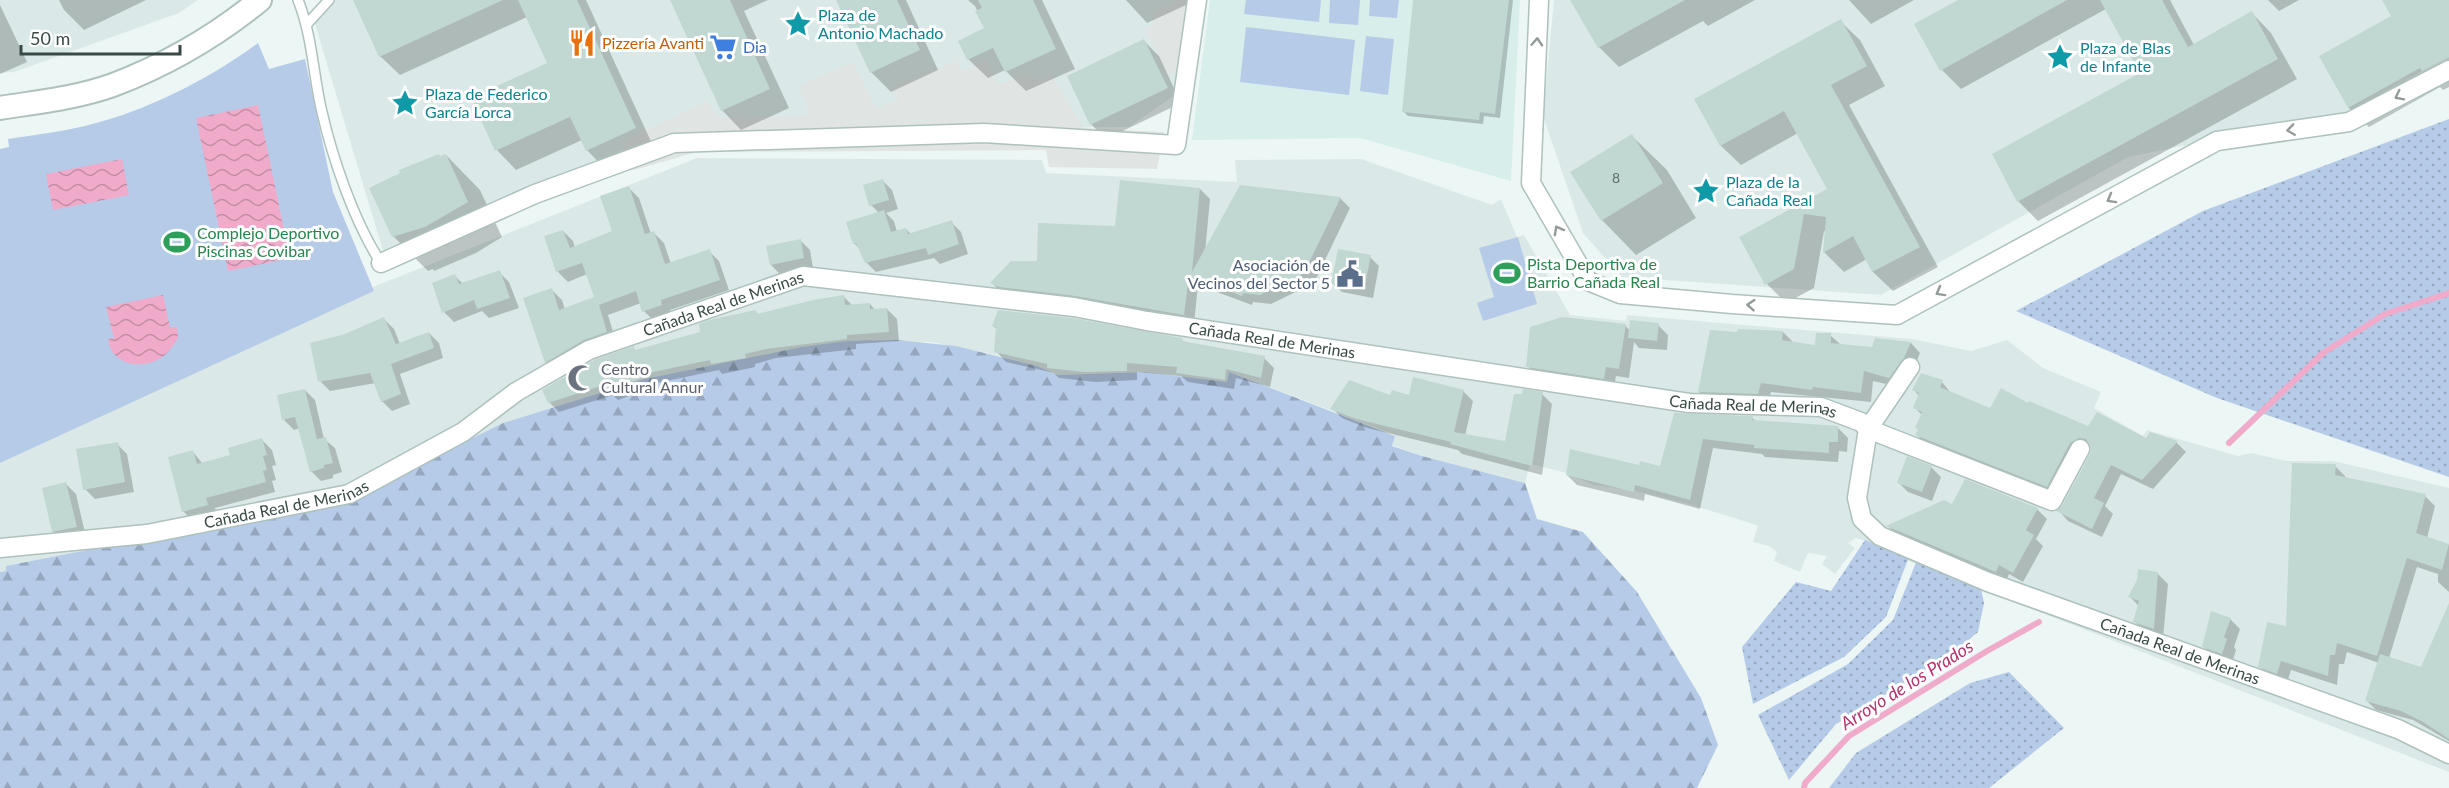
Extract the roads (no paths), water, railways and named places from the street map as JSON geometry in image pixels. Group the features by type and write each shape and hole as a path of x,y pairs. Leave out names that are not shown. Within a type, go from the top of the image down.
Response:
{"street":[{"path":"0,108 53,100 112,85 183,52 227,26 260,0"},
{"path":"381,263 535,194 674,143 984,132 1176,145 1197,0"},
{"path":"1539,0 1532,183 1588,280 1620,294 1732,304 1898,315 2217,141 2349,122 2449,70"},
{"name":"Cañada Real de Merinas","path":"0,548 147,534 349,494 463,432 516,392 590,351 803,276 1074,307 1147,321 1689,403 1821,407 1861,422 1868,429 1857,498 1862,519 1880,536 1988,582 2398,729 2449,754"},
{"path":"1910,367 1868,429 2052,501 2080,449"}],"lane":[{"path":"298,0 308,24 321,109 338,166 366,241 381,263"},
{"path":"308,24 328,0"}],"water":[{"path":"258,105 290,258 228,271 196,118"},
{"path":"122,159 129,195 53,210 46,174"},
{"path":"163,295 170,327 177,327 178,338 170,350 159,359 143,364 120,359 110,347 108,339 114,338 106,307"}],"waterway":[{"name":"Arroyo de los Prados","path":"2229,443 2323,353 2385,314 2449,293"},
{"name":"Arroyo de los Prados","path":"1804,788 1805,783 1849,736 1987,651 2039,622"}],"place":[{"name":"Plaza de Antonio Machado","path":"798,24"},
{"name":"Pizzería Avanti","path":"582,43"},
{"name":"Dia","path":"723,47"},
{"name":"Plaza de Blas de Infante","path":"2060,57"},
{"name":"Plaza de Federico García Lorca","path":"405,103"},
{"name":"Plaza de la Cañada Real","path":"1706,191"},
{"name":"Complejo Deportivo Piscinas Covibar","path":"177,242"},
{"name":"Pista Deportiva de Barrio Cañada Real","path":"1507,273"},
{"name":"Asociación de Vecinos del Sector 5","path":"1350,274"},
{"name":"Centro Cultural Annur","path":"581,378"}]}
